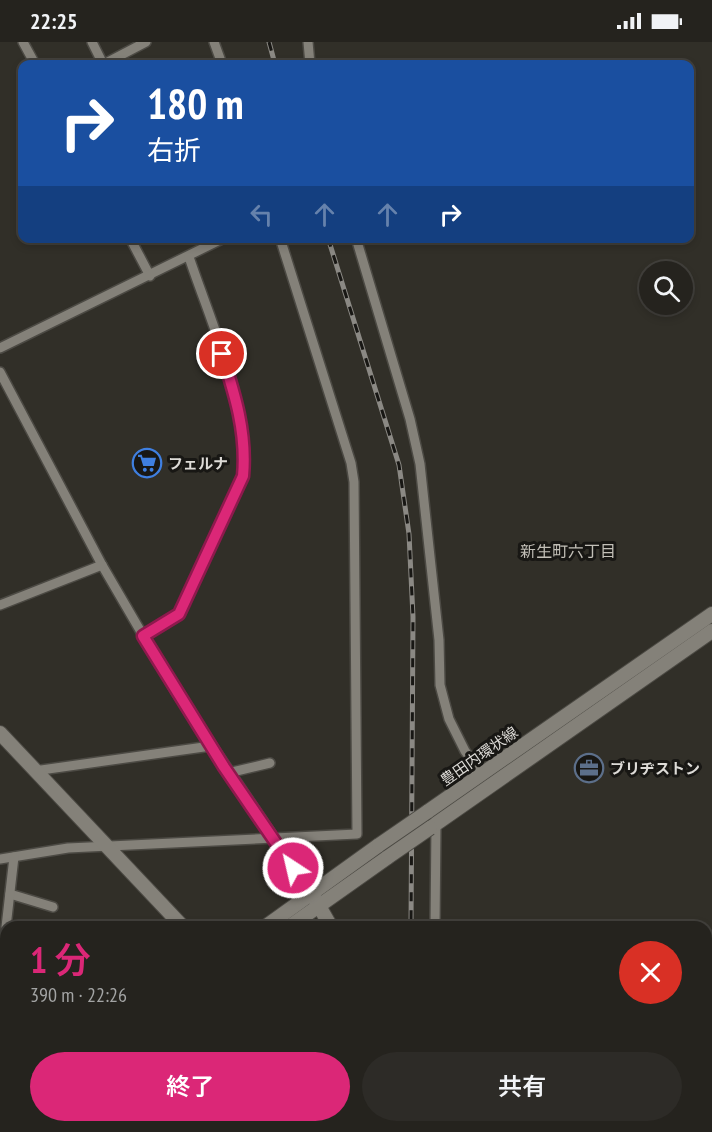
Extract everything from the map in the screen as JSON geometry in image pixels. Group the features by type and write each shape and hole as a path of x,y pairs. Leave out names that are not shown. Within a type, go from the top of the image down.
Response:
{"street":[{"path":"23,42 33,60"},
{"path":"92,42 101,60"},
{"path":"111,60 146,42"},
{"path":"214,42 221,60"},
{"path":"308,42 310,60"},
{"path":"133,243 150,276"},
{"path":"0,348 215,243"},
{"path":"0,859 68,848 274,840 357,834 354,482 351,463 282,243"},
{"path":"357,243 410,419 420,464 439,640 440,685 449,719 465,751 482,774"},
{"path":"143,636 179,614 243,476 245,453 234,393 189,257"},
{"path":"0,372 102,565 143,636 228,773 312,894 328,921"},
{"path":"0,605 102,565"},
{"name":"豊田内環状線","path":"431,821 482,774 712,614"},
{"name":"豊田内環状線","path":"274,921 312,894 431,821 712,631"},
{"path":"0,734 177,921"},
{"path":"34,771 211,746"},
{"path":"228,773 270,763"},
{"path":"431,821 435,921"},
{"name":"豊田内環状線","path":"298,921 320,906 384,851"},
{"path":"7,921 14,856"},
{"path":"10,894 53,907"}],"railway":[{"path":"269,42 274,60"},
{"path":"330,243 399,465 409,534 413,617 411,921"}],"place":[{"name":"フェルナ","path":"147,463"},
{"name":"ブリヂストン","path":"589,768"}],"district":[{"name":"新生町六丁目","path":"568,551"}],"route":[{"path":"222,354 242,428 245,453 243,476 179,614 143,636 224,767 293,868"}]}
